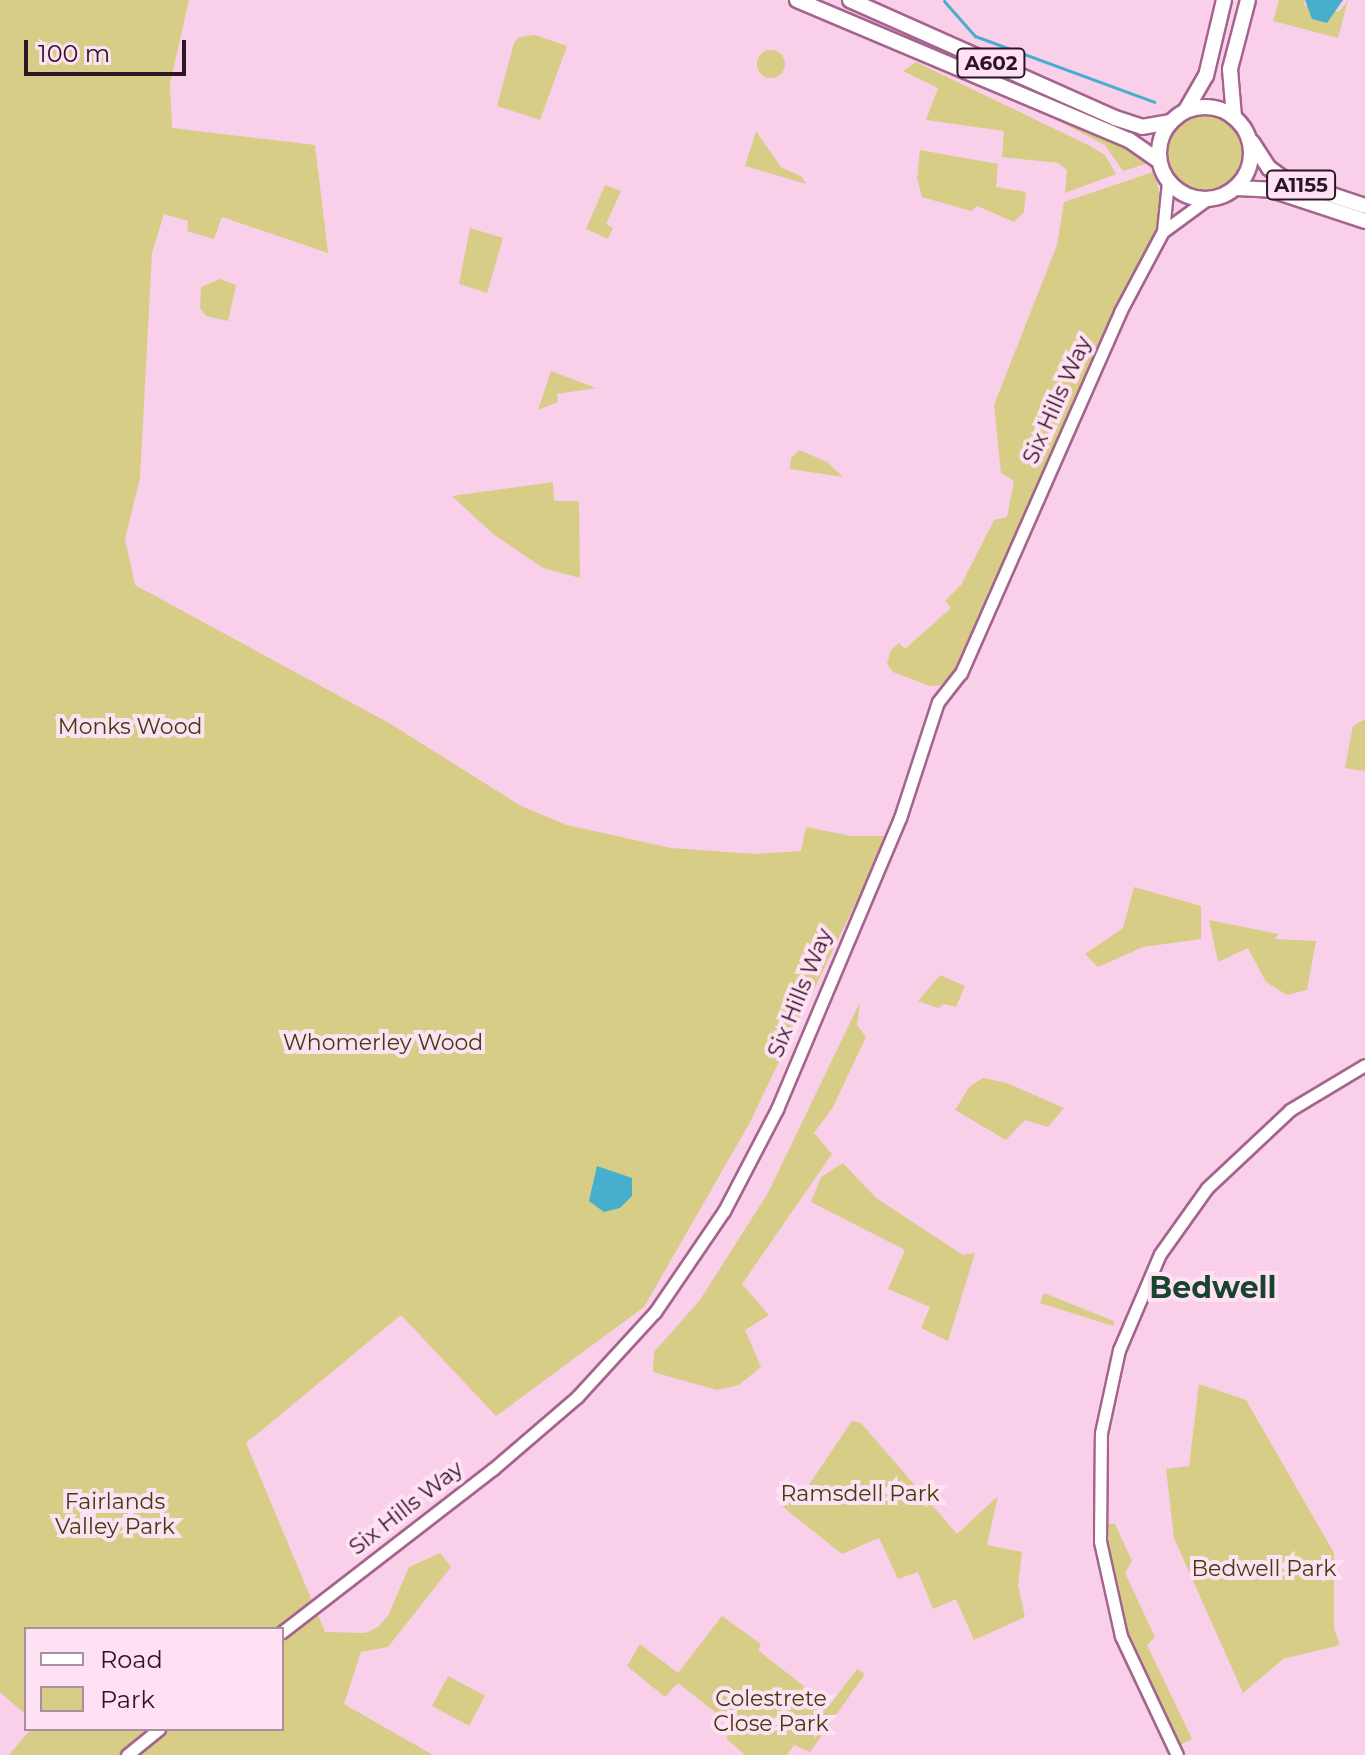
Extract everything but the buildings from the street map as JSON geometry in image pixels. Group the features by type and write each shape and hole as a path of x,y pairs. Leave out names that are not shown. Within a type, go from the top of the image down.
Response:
{"main road":[{"name":"A602","path":"797,0 1073,115 1129,140 1158,160"},
{"name":"A602","path":"850,0 1115,118 1142,127 1171,122"},
{"path":"1186,110 1214,108 1234,117 1252,142 1250,165 1237,188 1206,200 1168,182 1158,160 1171,122 1186,110 1206,76 1224,0"},
{"path":"1234,117 1230,69 1248,0"},
{"name":"A1155","path":"1252,142 1269,168 1284,179 1365,206"},
{"name":"A1155","path":"1237,188 1272,190 1365,221"}],"street":[{"name":"Six Hills Way","path":"284,1630 493,1469 577,1397 638,1332 707,1240 777,1109 900,818 938,702 961,673 1120,312 1163,231 1168,182"},
{"name":"Six Hills Way","path":"1163,231 1206,200"},
{"path":"1177,1755 1125,1648 1102,1552 1098,1466 1119,1350 1160,1254 1207,1188 1281,1116 1365,1065"},
{"path":"127,1755 157,1731"}],"green space":[{"path":"0,0 189,0 170,84 172,128 315,145 328,253 222,217 214,239 187,231 188,221 164,214 152,253 140,478 125,539 135,585 389,723 521,806 567,825 671,848 755,854 801,851 806,827 852,836 888,836 749,1124 644,1307 496,1416 401,1315 246,1443 325,1632 365,1633 378,1627 388,1616 409,1567 440,1553 451,1567 388,1647 361,1652 344,1704 433,1755 9,1755 29,1731 284,1731 284,1627 24,1627 24,1713 0,1692"},
{"path":"1279,0 1305,0 1304,5 1339,12 1348,0 1338,38 1273,21"},
{"path":"535,35 567,46 540,120 497,106 514,43 519,37"},
{"path":"771,50 781,54 785,64 781,74 771,78 761,74 757,64 761,54"},
{"path":"916,62 1088,145 1105,155 1116,174 1065,193 1067,170 1058,163 1002,157 1004,131 926,120 938,88 903,71"},
{"path":"991,86 1124,141 1149,163 1123,171 1105,145"},
{"path":"1197,113 1213,113 1227,119 1238,130 1244,152 1238,174 1227,185 1213,191 1197,191 1183,185 1172,174 1166,160 1166,144 1172,130 1183,119"},
{"path":"756,131 781,167 802,177 806,184 745,166"},
{"path":"920,150 998,164 996,187 1026,192 1024,212 1014,222 977,206 971,211 922,197 917,178"},
{"path":"1153,172 1164,205 1157,231 1101,338 959,671 942,685 930,686 893,672 887,664 891,650 899,643 905,649 951,608 945,601 961,585 994,520 1007,517 1014,481 1001,473 994,405 1057,245 1064,202"},
{"path":"605,185 621,191 606,224 613,228 608,239 586,229"},
{"path":"470,228 503,238 487,293 459,284"},
{"path":"220,279 236,285 228,321 206,316 200,308 201,287"},
{"path":"551,371 596,388 557,394 558,402 538,410"},
{"path":"799,450 827,462 843,477 790,469 791,458"},
{"path":"553,482 554,501 579,501 580,578 543,568 493,534 452,496"},
{"path":"1365,719 1365,771 1345,768 1353,726"},
{"path":"1134,887 1201,906 1201,939 1143,947 1098,967 1085,954 1123,928"},
{"path":"1209,920 1278,934 1275,939 1316,941 1307,990 1287,995 1266,982 1248,948 1218,962"},
{"path":"940,975 965,986 956,1007 944,1004 938,1008 918,1001"},
{"path":"860,1002 857,1025 866,1037 833,1107 814,1133 832,1154 742,1284 769,1315 745,1330 761,1367 739,1385 717,1390 653,1372 654,1352 700,1300 768,1193"},
{"path":"983,1078 1007,1083 1064,1108 1048,1127 1025,1120 1006,1140 955,1110 970,1086"},
{"path":"843,1163 876,1198 963,1255 975,1253 948,1341 921,1328 930,1307 888,1289 905,1250 811,1202 821,1177"},
{"path":"1044,1293 1114,1321 1113,1326 1040,1303"},
{"name":"Bedwell Park","path":"1199,1384 1246,1400 1334,1553 1334,1629 1340,1645 1283,1659 1243,1693 1174,1538 1166,1469 1189,1466"},
{"name":"Ramsdell Park","path":"852,1421 861,1423 957,1534 998,1496 987,1545 1022,1552 1018,1585 1025,1617 974,1640 956,1599 933,1609 918,1572 898,1579 879,1538 842,1554 783,1507 806,1489"},
{"path":"1105,1523 1115,1524 1132,1561 1125,1573 1155,1637 1147,1645 1192,1739 1178,1746 1135,1657 1112,1576"},
{"name":"Colestrete Close Park","path":"722,1616 761,1644 758,1650 829,1706 857,1669 865,1674 810,1752 794,1745 787,1755 745,1755 726,1738 734,1727 678,1683 665,1697 627,1666 640,1644 678,1673"},
{"path":"448,1676 485,1696 469,1726 432,1706"}],"water":[{"path":"1305,0 1343,0 1327,23 1312,19"},
{"path":"597,1166 632,1178 632,1196 620,1208 604,1212 589,1201"}],"waterway":[{"path":"944,1 975,36 1154,102"}],"district":[{"name":"Bedwell","path":"1213,1288"}],"park label":[{"name":"Monks Wood","path":"130,727"},
{"name":"Whomerley Wood","path":"383,1043"},
{"name":"Fairlands Valley Park","path":"115,1514"}]}
